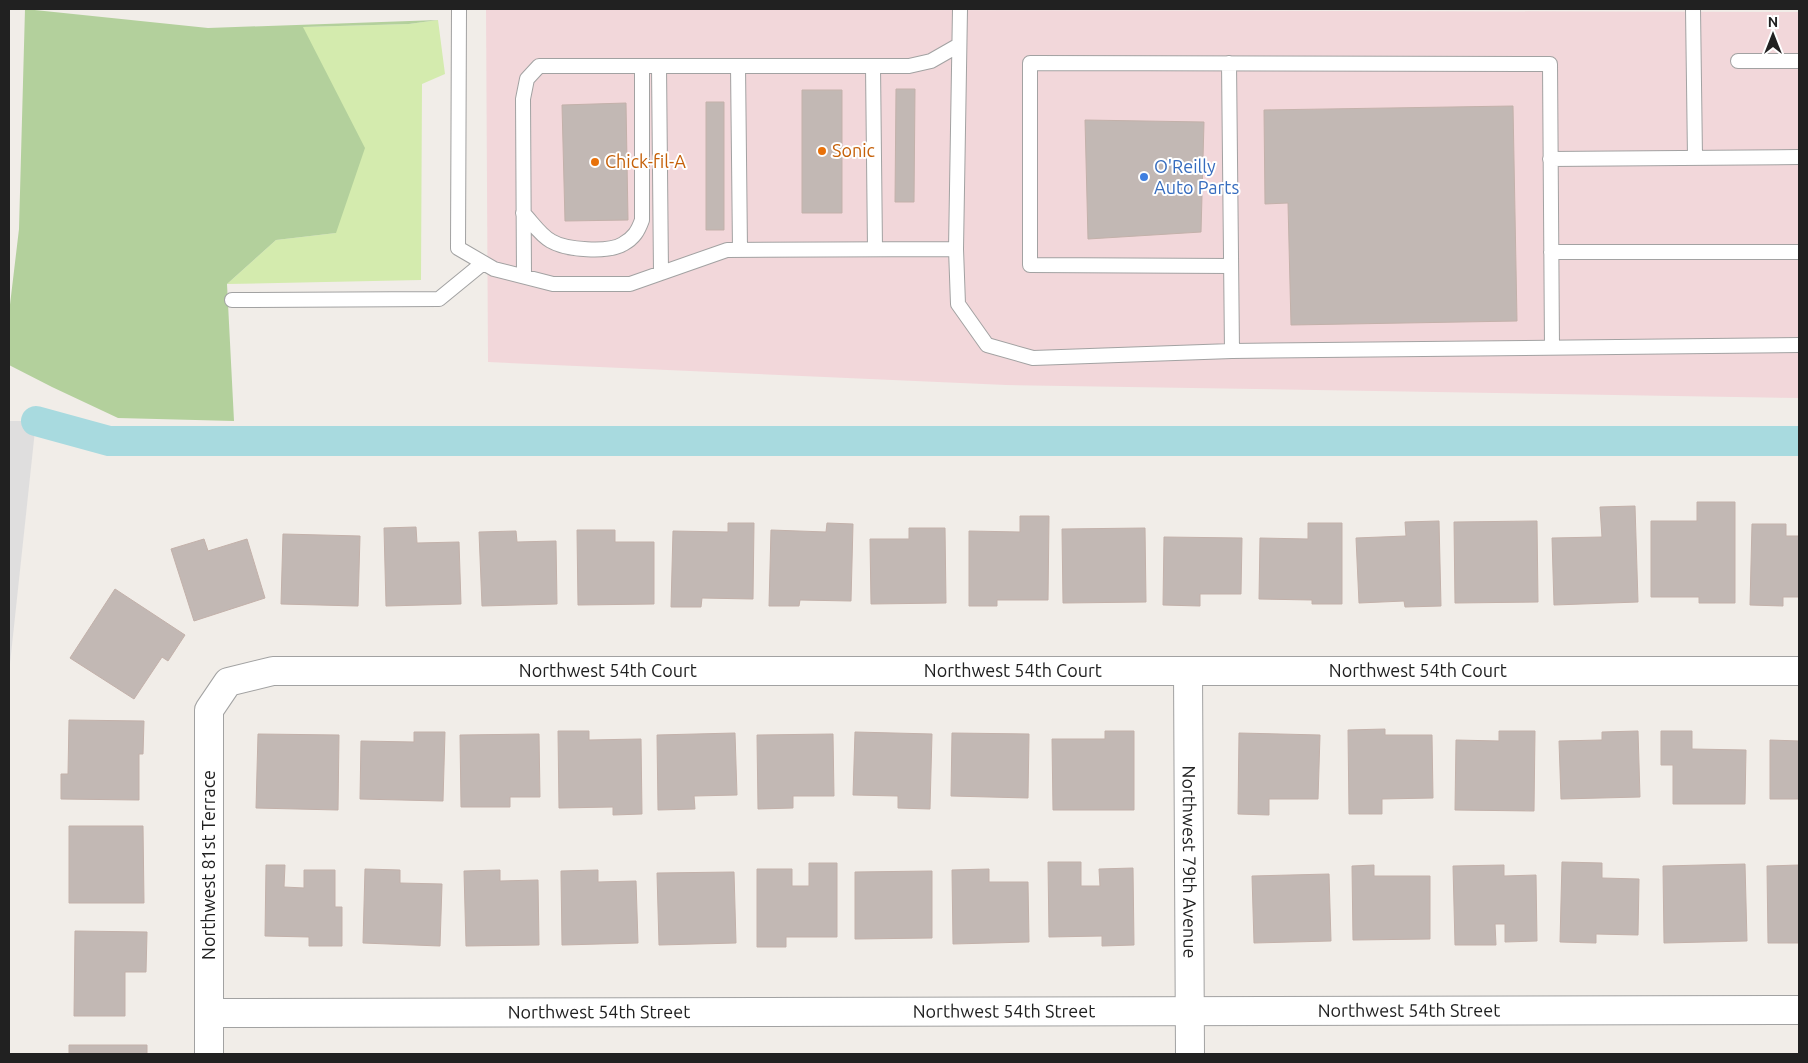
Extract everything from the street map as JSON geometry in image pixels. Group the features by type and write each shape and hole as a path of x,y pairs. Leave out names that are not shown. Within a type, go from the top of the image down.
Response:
{"street":[{"name":"Northwest 54th Court","path":"228,682 273,671 1799,671"},
{"name":"Northwest 79th Avenue","path":"1188,671 1190,1054"},
{"name":"Northwest 81st Terrace","path":"209,1054 210,710 228,682"},
{"name":"Northwest 54th Street","path":"210,1013 1799,1010"}],"lane":[{"path":"460,9 458,248 494,269 553,284 630,284 727,250 956,249"},
{"path":"960,9 956,249 958,304 987,345 1033,358 1232,351 1799,346"},
{"path":"1693,9 1695,158"},
{"path":"524,276 523,99 527,79 539,66 909,66 931,61 959,44"},
{"path":"1738,61 1799,61"},
{"path":"1231,266 1030,265 1030,62 1550,64 1552,348"},
{"path":"1229,63 1232,351"},
{"path":"524,213 549,240 570,248 605,248 622,245 638,233 642,220 642,66"},
{"path":"659,66 661,273"},
{"path":"738,66 740,250"},
{"path":"873,66 875,249"},
{"path":"1550,159 1799,157"},
{"path":"1551,252 1799,252"},
{"path":"232,300 439,299 483,263"}],"shaded area":[{"path":"486,9 1799,12 1799,398 1006,385 488,362"},
{"path":"9,421 36,421 9,673"}],"green space":[{"path":"25,9 208,28 438,20 409,24 303,27 365,148 336,233 276,240 227,284 234,421 118,418 9,365 9,313 19,229"},
{"path":"438,20 445,74 422,84 421,280 227,284 276,240 336,233 303,27 409,24"}],"building":[{"path":"896,89 915,89 914,202 895,202"},
{"name":"Sonic","path":"802,90 842,90 842,213 802,213"},
{"path":"706,102 724,102 724,230 706,230"},
{"name":"Chick-fil-A","path":"626,103 628,220 565,221 562,105"},
{"path":"1513,106 1517,321 1291,325 1288,203 1265,204 1264,110"},
{"name":"O'Reilly Auto Parts","path":"1085,120 1204,122 1201,232 1088,239"},
{"path":"1697,502 1735,502 1735,603 1699,603 1699,597 1651,597 1651,521 1697,521"},
{"path":"1635,506 1638,602 1554,605 1552,538 1602,537 1600,507"},
{"path":"1020,516 1049,516 1048,600 997,600 997,606 969,606 969,531 1020,532"},
{"path":"1439,521 1441,606 1405,607 1404,601 1359,603 1356,538 1406,536 1405,522"},
{"path":"1537,521 1538,602 1455,603 1454,522"},
{"path":"728,523 754,523 753,599 702,598 701,607 671,607 673,531 728,532"},
{"path":"827,523 853,524 851,601 800,600 799,606 769,606 771,530 826,532"},
{"path":"1308,523 1342,523 1342,604 1312,604 1312,600 1259,599 1260,538 1308,539"},
{"path":"1752,524 1786,524 1786,536 1799,536 1799,597 1783,597 1783,606 1750,605"},
{"path":"416,527 417,543 459,542 461,604 386,606 384,528"},
{"path":"909,528 945,528 946,603 871,604 870,539 909,539"},
{"path":"1145,528 1146,602 1063,603 1062,529"},
{"path":"577,530 615,530 615,542 654,542 654,604 578,605"},
{"path":"516,531 517,542 556,541 557,604 482,606 479,532"},
{"path":"283,534 360,536 358,606 281,604"},
{"path":"1164,537 1242,538 1241,594 1200,594 1200,606 1163,605"},
{"path":"204,539 208,551 247,539 265,598 194,621 171,549"},
{"path":"115,589 185,635 168,661 162,657 134,699 70,658"},
{"path":"69,720 144,721 143,754 139,754 139,800 61,799 61,774 68,774"},
{"path":"1385,729 1385,735 1432,735 1433,798 1382,799 1382,814 1349,814 1348,730"},
{"path":"558,731 589,731 589,740 641,739 642,814 613,815 613,807 559,808"},
{"path":"1105,731 1134,731 1134,810 1053,810 1052,739 1105,739"},
{"path":"1499,731 1535,731 1534,811 1455,810 1456,740 1499,741"},
{"path":"1638,731 1640,797 1561,799 1559,741 1602,740 1602,732"},
{"path":"1661,731 1692,731 1692,749 1746,750 1745,804 1673,804 1673,765 1661,765"},
{"path":"414,732 445,732 443,801 360,799 361,741 414,742"},
{"path":"855,732 932,734 930,809 898,808 898,796 853,795"},
{"path":"735,733 737,795 694,796 695,809 658,810 657,735"},
{"path":"952,733 1029,734 1028,798 951,796"},
{"path":"1239,733 1320,735 1318,799 1269,799 1269,815 1238,814"},
{"path":"258,734 339,735 338,810 256,808"},
{"path":"539,734 540,797 510,797 510,807 461,807 460,735"},
{"path":"833,734 834,796 793,796 793,808 758,809 757,735"},
{"path":"1770,740 1799,741 1799,799 1770,799"},
{"path":"69,826 143,826 144,903 69,903"},
{"path":"1048,862 1081,862 1081,886 1100,886 1099,869 1133,868 1134,945 1102,946 1102,936 1049,937"},
{"path":"1562,862 1602,863 1602,878 1639,879 1638,935 1596,934 1596,943 1560,942"},
{"path":"809,863 837,863 837,937 786,937 786,947 757,947 757,869 792,869 792,886 809,886"},
{"path":"1745,864 1747,941 1664,943 1663,866"},
{"path":"266,865 285,865 284,887 304,888 304,870 335,870 335,907 342,907 342,946 309,946 309,937 265,936"},
{"path":"1374,865 1374,876 1430,876 1430,939 1353,940 1352,866"},
{"path":"1504,865 1504,876 1536,875 1537,941 1505,942 1505,924 1495,924 1496,945 1455,945 1453,866"},
{"path":"1799,865 1799,943 1768,943 1767,866"},
{"path":"365,869 400,870 400,883 442,884 440,946 363,943"},
{"path":"989,869 989,882 1028,882 1029,942 953,944 952,870"},
{"path":"500,870 500,881 538,880 539,945 466,946 464,871"},
{"path":"598,870 598,882 636,881 638,943 562,945 561,871"},
{"path":"932,871 932,938 855,939 855,872"},
{"path":"734,872 736,943 659,945 657,873"},
{"path":"1329,874 1331,941 1254,943 1252,876"},
{"path":"75,931 147,932 146,972 125,972 125,1016 74,1016"},
{"path":"69,1045 147,1045 147,1054 69,1054"}],"waterway":[{"path":"36,421 109,441 1799,441"}],"place":[{"name":"Sonic","path":"822,151"},
{"name":"Chick-fil-A","path":"595,162"},
{"name":"O'Reilly Auto Parts","path":"1144,177"}]}
